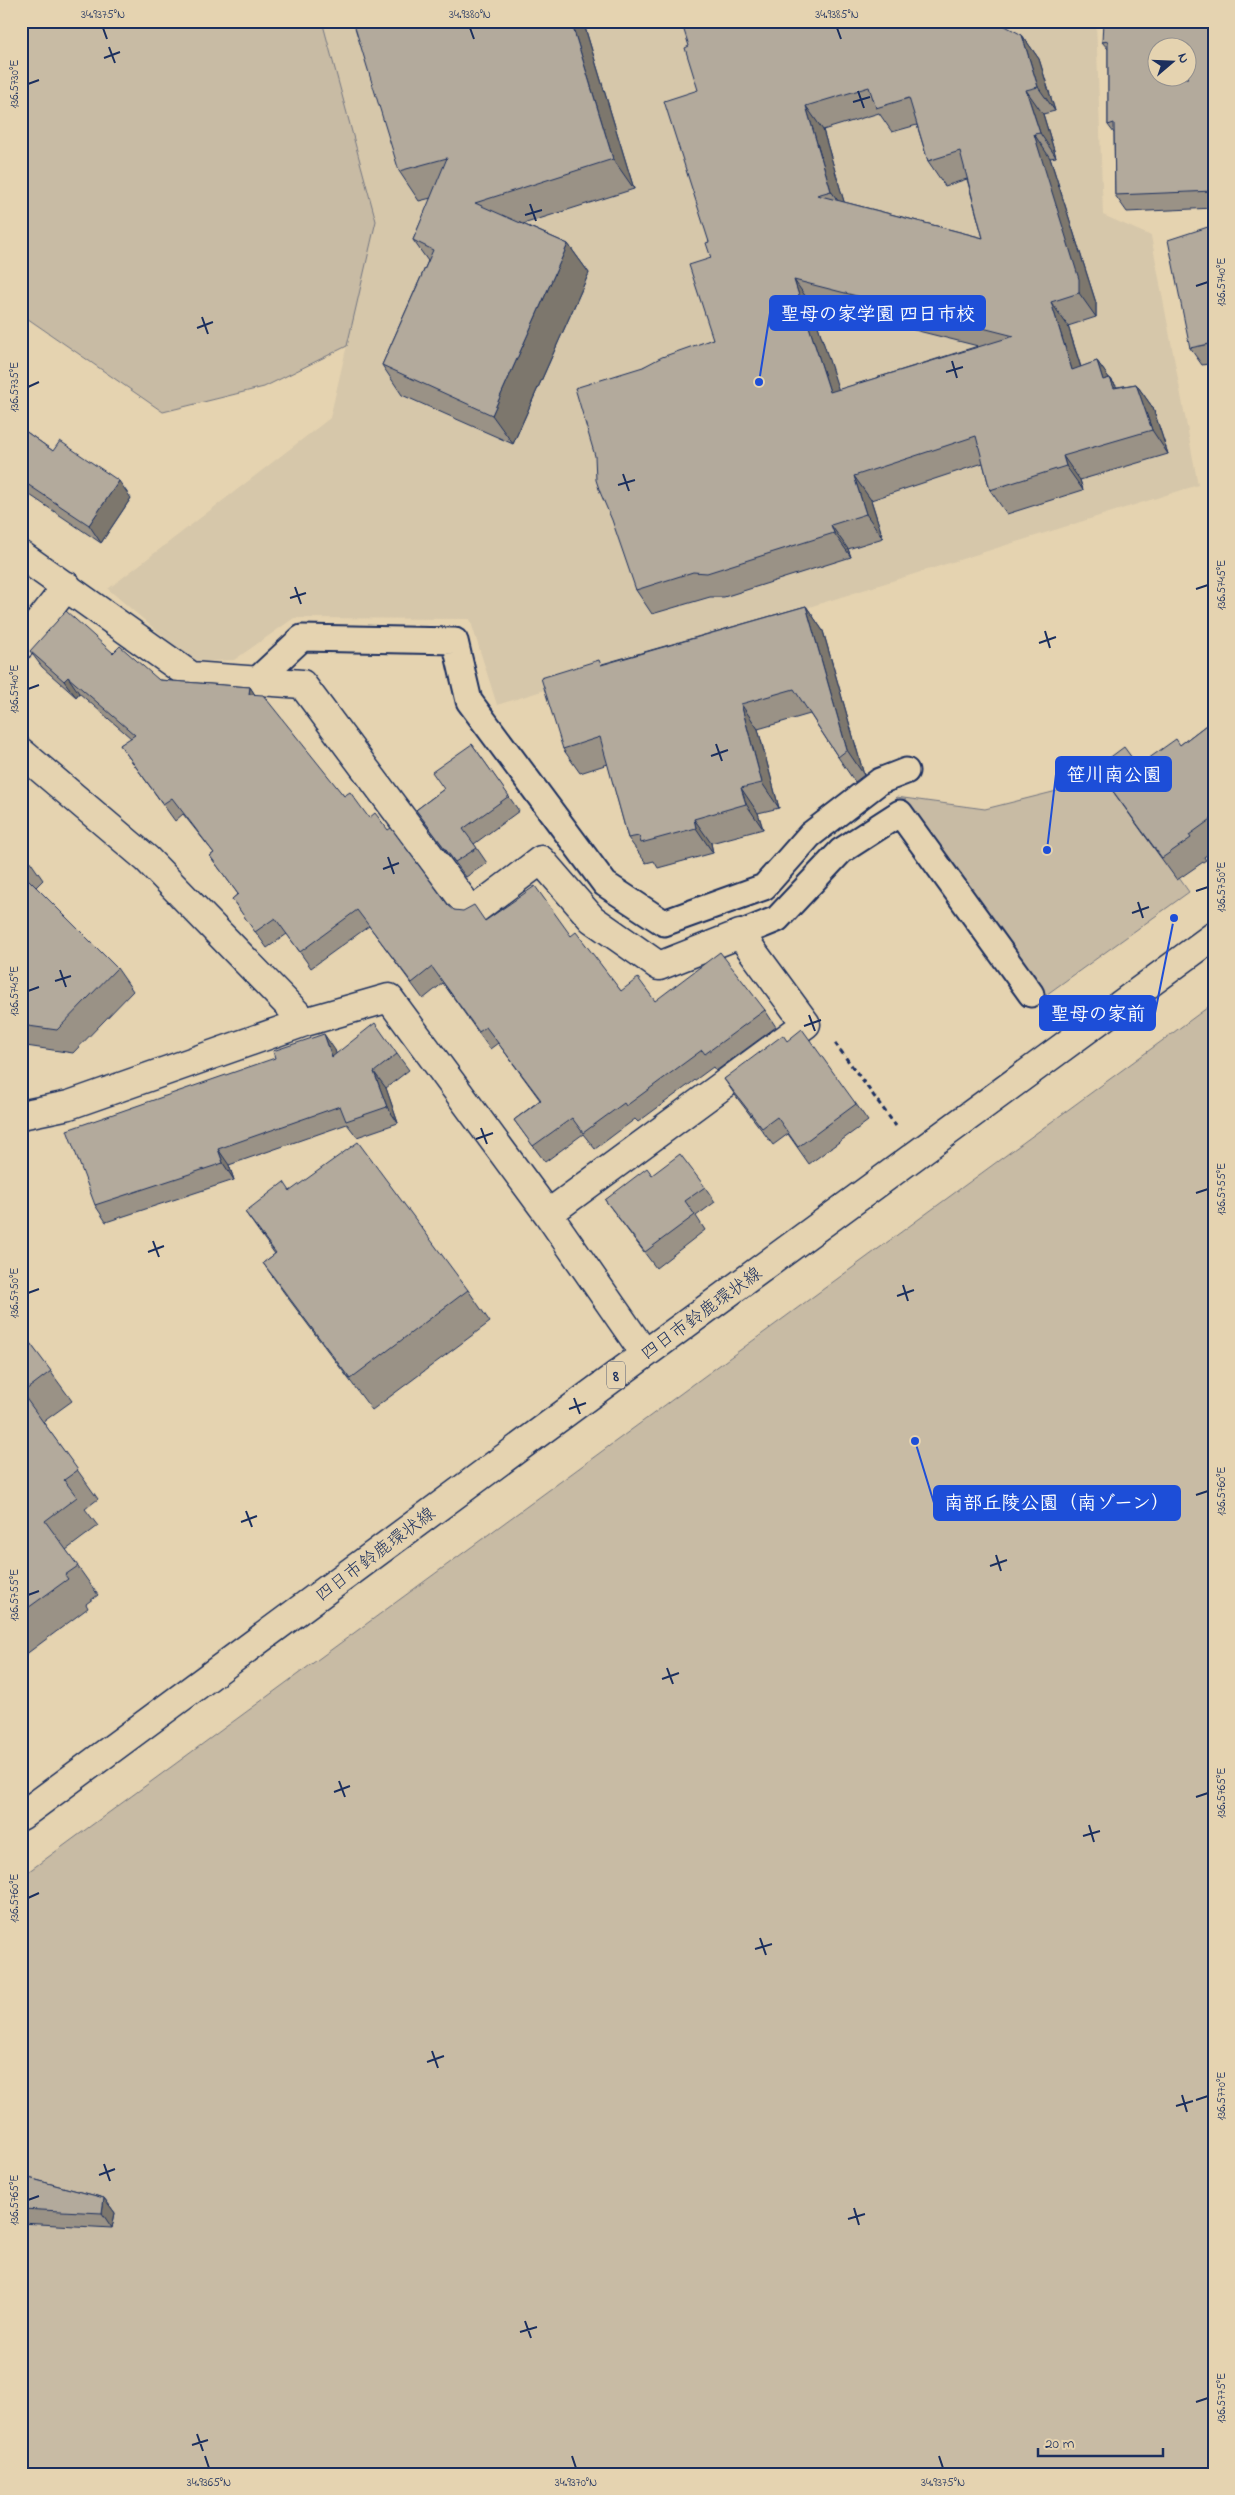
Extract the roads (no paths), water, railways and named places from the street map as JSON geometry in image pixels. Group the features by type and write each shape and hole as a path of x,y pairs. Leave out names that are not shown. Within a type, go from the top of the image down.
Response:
{"street":[{"path":"21,555 191,676 302,684 472,912 541,860 592,919 659,966 740,934 806,1024 548,1214"},
{"path":"21,645 67,586"},
{"path":"21,752 147,859 305,1022"},
{"name":"四日市鈴鹿環状線","path":"21,1816 1214,936"},
{"path":"21,1115 69,1106 305,1022 389,998 548,1214 645,1354"}],"lane":[{"path":"257,680 302,638 455,641 469,701 605,884 664,923 764,887 810,834 880,781 906,771"},
{"path":"740,934 777,919 840,851 900,813 1031,994"}],"place":[{"name":"聖母の家学園 四日市校","path":"759,382"},
{"name":"笹川南公園","path":"1047,850"},
{"name":"聖母の家前","path":"1174,918"},
{"name":"南部丘陵公園（南ゾーン）","path":"915,1441"}]}
